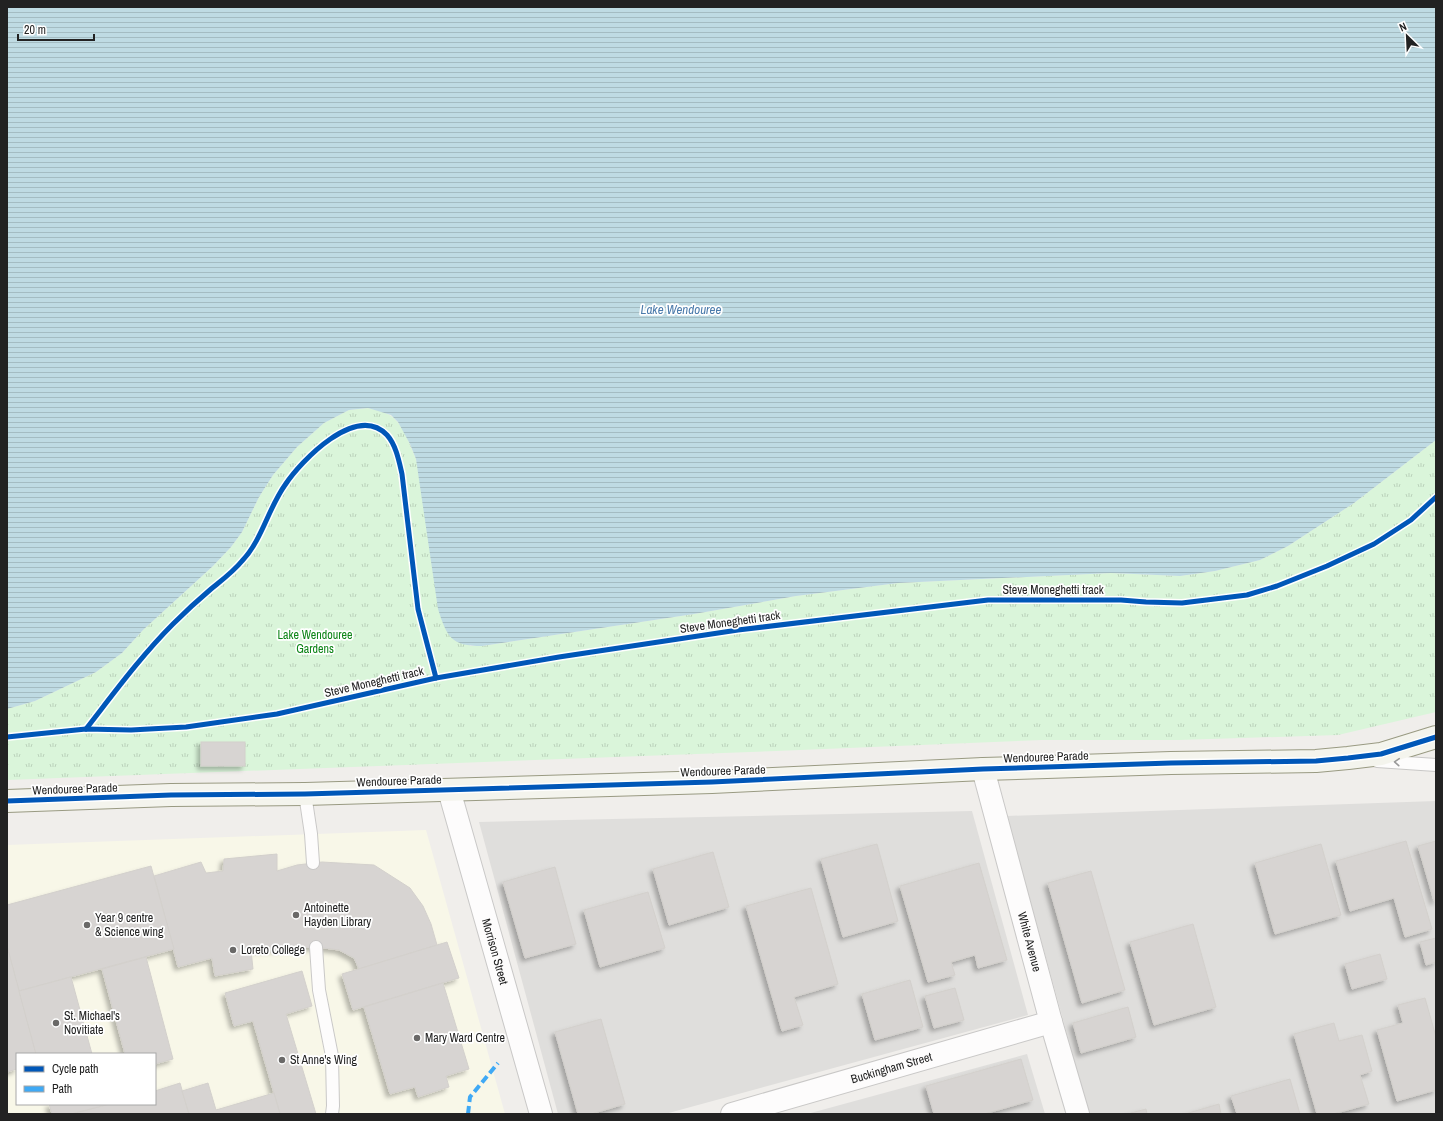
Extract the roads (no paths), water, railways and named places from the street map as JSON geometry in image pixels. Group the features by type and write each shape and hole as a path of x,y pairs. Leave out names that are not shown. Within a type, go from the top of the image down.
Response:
{"street":[{"name":"Wendouree Parade","path":"7,801 712,782 983,769 1316,760 1381,754 1436,736"},
{"name":"White Avenue","path":"983,769 1051,1022 1078,1114"},
{"name":"Morrison Street","path":"449,790 540,1114"},
{"name":"Buckingham Street","path":"732,1114 1051,1022"}],"lane":[{"path":"1348,758 1436,765"},
{"path":"305,794 311,834 313,863"},
{"path":"316,947 319,990 332,1056 332,1114"}],"water":[{"name":"Lake Wendouree","path":"7,7 1436,7 1436,440 1354,503 1288,546 1260,560 1215,571 1180,576 1111,573 898,583 796,596 694,614 482,646 472,646 457,642 452,638 444,627 441,619 438,609 416,459 410,444 398,422 391,415 368,408 349,410 324,423 297,447 273,475 259,497 242,532 231,547 213,566 143,630 122,653 96,672 35,701 7,709"}],"place":[{"name":"Antoinette Hayden Library","path":"296,915"},
{"name":"Year 9 centre & Science wing","path":"87,925"},
{"name":"Loreto College","path":"233,950"},
{"name":"St. Michael's Novitiate","path":"56,1023"},
{"name":"Mary Ward Centre","path":"417,1038"},
{"name":"St Anne's Wing","path":"282,1060"}],"park label":[{"name":"Lake Wendouree Gardens","path":"315,642"}]}
